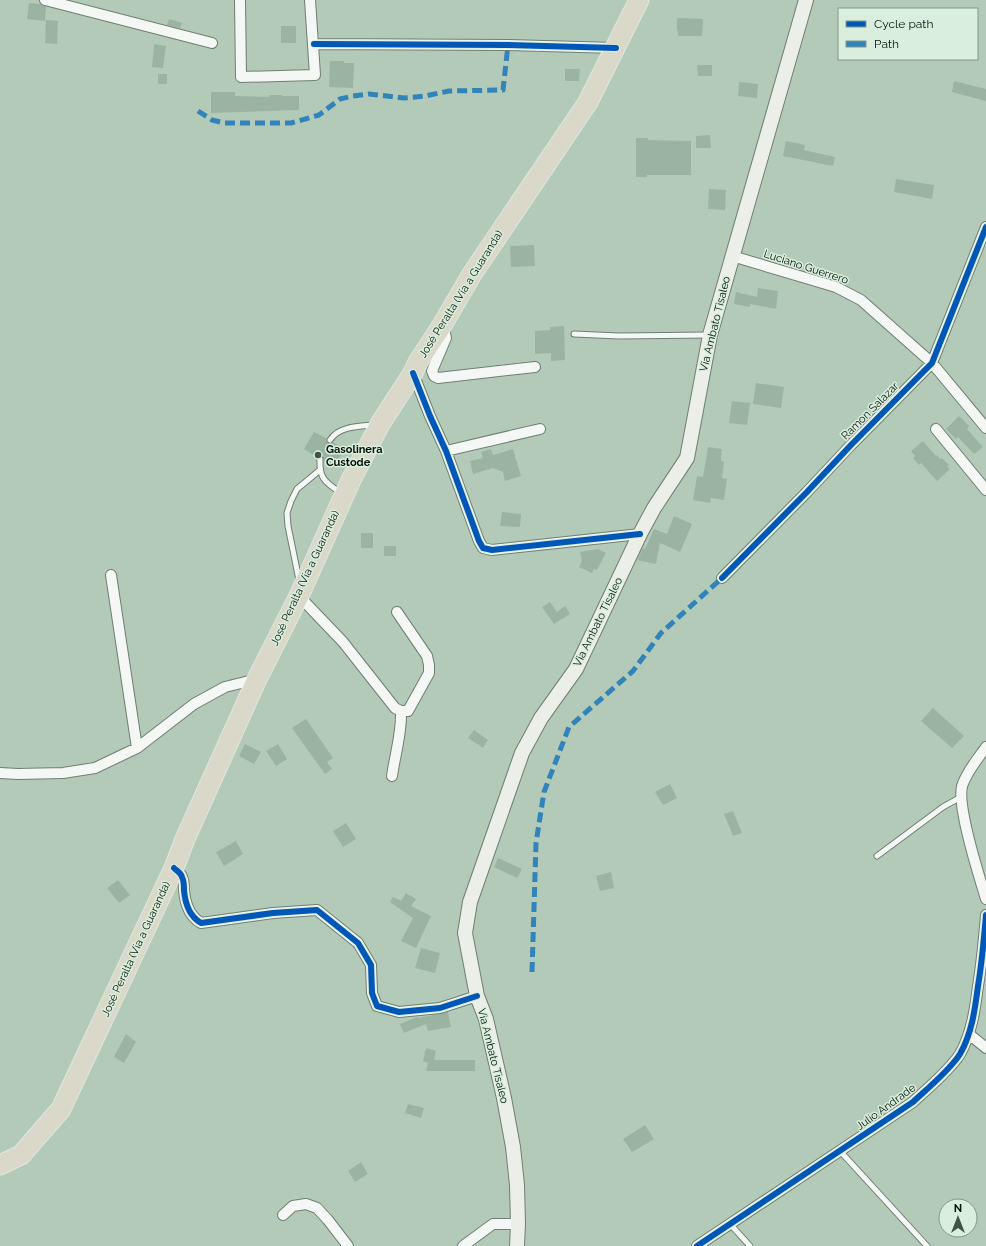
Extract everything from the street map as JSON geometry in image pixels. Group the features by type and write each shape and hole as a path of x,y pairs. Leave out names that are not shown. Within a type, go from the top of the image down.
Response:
{"highway":[{"name":"José Peralta (Vía a Guaranda)","path":"0,1165 20,1155 61,1109 174,868 185,839 258,679 301,593 351,480 380,424 413,373 418,362 441,327 472,274 588,102 639,0"}],"main road":[{"name":"Via Ambato Tisaleo","path":"517,1246 517,1185 513,1147 504,1098 486,1019 477,996 465,933 470,902 522,753 541,718 576,669 640,534 654,508 687,458 710,335 806,0"}],"street":[{"path":"45,0 199,40 212,42"},
{"path":"240,0 240,77 315,75 310,0"},
{"path":"314,44 501,45 616,48"},
{"name":"Ramon Salazar","path":"722,578 932,363 986,227"},
{"name":"Luciano Guerrero","path":"732,256 836,287 861,300 932,363 986,428"},
{"path":"441,327 446,338 432,371 434,376 438,378 535,367"},
{"path":"413,373 446,451 479,541 483,548 492,550 640,534"},
{"path":"446,451 540,429"},
{"path":"936,429 986,490"},
{"path":"111,575 137,748"},
{"path":"301,593 394,708 401,712 408,711 429,673 429,664 427,656 397,612"},
{"path":"0,773 18,774 63,772 95,768 137,748 194,704 225,687 258,679"},
{"path":"392,776 394,758 402,726 401,712"},
{"path":"986,747 968,772 962,787 962,804 967,836 986,899"},
{"path":"174,868 182,875 185,899 189,912 194,919 200,923 273,913 317,910 358,942 371,965 372,993 377,1006 399,1012 440,1008 477,996"},
{"name":"Julio Andrade","path":"697,1246 913,1102 944,1073 960,1054 969,1034 975,1012 986,915"},
{"path":"969,1034 986,1048"},
{"path":"283,1214 293,1206 306,1204 317,1208 348,1246"},
{"path":"463,1246 493,1224 518,1224"}],"lane":[{"path":"574,334 619,336 710,335"},
{"path":"330,440 333,435 344,430 380,424"},
{"path":"320,459 320,470 325,481 344,495"},
{"path":"301,593 288,526 287,513 291,500 297,489 320,470"},
{"path":"877,856 943,807 962,797"},
{"path":"840,1152 927,1246"},
{"path":"730,1224 750,1246"}],"building":[{"path":"29,3 40,4 46,7 45,21 27,19"},
{"path":"677,18 703,19 702,36 678,36"},
{"path":"169,19 182,23 180,28 167,25"},
{"path":"46,20 58,21 57,44 45,43"},
{"path":"281,26 296,26 296,43 281,43"},
{"path":"154,44 166,46 163,68 152,67"},
{"path":"330,61 354,63 353,88 329,87"},
{"path":"697,65 712,65 712,76 698,76"},
{"path":"565,69 580,69 579,81 565,81"},
{"path":"158,74 167,74 167,84 158,84"},
{"path":"954,81 986,89 986,101 952,92"},
{"path":"739,82 758,84 757,98 738,96"},
{"path":"211,92 235,92 235,96 299,96 299,110 211,113"},
{"path":"710,135 711,148 696,148 696,136"},
{"path":"636,138 648,138 648,140 691,141 691,175 647,175 647,177 636,177"},
{"path":"786,141 805,145 804,150 835,157 833,166 783,156"},
{"path":"896,179 934,185 932,199 894,192"},
{"path":"709,189 726,190 725,210 708,209"},
{"path":"534,245 535,266 511,267 510,246"},
{"path":"758,288 778,291 776,309 750,304 750,307 734,304 736,292 757,297"},
{"path":"564,326 565,360 551,361 551,353 535,354 535,331 550,330 550,327"},
{"path":"756,383 784,387 781,408 753,404"},
{"path":"732,401 750,403 747,425 729,423"},
{"path":"959,416 969,426 967,429 983,447 974,454 958,437 956,439 946,429"},
{"path":"314,432 326,438 328,443 331,444 333,442 345,449 334,467 324,461 322,456 320,455 317,457 304,449"},
{"path":"923,441 936,456 937,455 940,459 942,458 949,465 947,466 950,469 937,481 921,463 919,465 913,458 915,456 911,451"},
{"path":"708,447 722,449 721,461 724,462 722,478 727,479 724,500 711,498 710,503 693,500 697,476 703,477"},
{"path":"491,449 493,455 513,449 521,476 505,481 503,472 493,468 473,474 470,461 483,458 481,452"},
{"path":"502,512 521,514 520,527 500,526"},
{"path":"674,516 692,524 680,552 660,543 656,564 637,560 643,548 645,549 654,529 667,534"},
{"path":"361,533 373,533 373,548 361,548"},
{"path":"384,546 396,546 396,556 384,556"},
{"path":"598,549 606,553 597,570 594,569 592,573 579,567 582,561 580,552"},
{"path":"550,602 557,612 565,606 570,614 554,624 542,607"},
{"path":"933,708 964,736 952,748 921,721"},
{"path":"306,719 333,758 327,762 332,769 325,774 292,728"},
{"path":"474,730 488,740 483,748 468,738"},
{"path":"245,744 261,752 254,764 239,756"},
{"path":"278,744 287,759 276,766 266,751"},
{"path":"670,784 677,798 663,805 655,792"},
{"path":"733,811 742,833 733,836 724,814"},
{"path":"346,823 356,839 343,847 333,831"},
{"path":"236,841 243,854 224,866 216,852"},
{"path":"498,858 522,869 517,878 494,867"},
{"path":"611,872 614,888 600,891 596,876"},
{"path":"118,880 130,895 119,903 107,888"},
{"path":"406,893 416,899 411,906 431,916 416,948 401,941 413,918 390,902 393,897 401,901"},
{"path":"421,948 440,953 435,973 415,968"},
{"path":"448,1012 451,1027 428,1031 426,1024 404,1033 400,1024 417,1017"},
{"path":"126,1034 136,1042 124,1063 114,1057"},
{"path":"426,1048 436,1051 434,1060 475,1060 475,1071 426,1071 428,1063 423,1061"},
{"path":"408,1104 424,1108 421,1118 405,1113"},
{"path":"645,1125 654,1139 632,1152 623,1139"},
{"path":"361,1162 368,1174 355,1182 348,1171"}],"marked path":[{"path":"198,111 212,120 224,123 291,123 319,115 340,99 353,96 369,94 404,98 425,96 449,91 503,90 508,45"},
{"path":"532,972 536,843 544,792 569,727 633,671 661,633 722,578"}],"cycle path":[{"path":"314,44 508,45 616,48"},
{"path":"722,578 932,363 986,227"},
{"path":"413,373 446,451 479,541 483,548 492,550 640,534"},
{"path":"174,868 180,873 183,879 185,900 188,909 193,917 201,923 273,913 317,910 358,943 371,965 372,993 377,1006 399,1012 440,1008 477,996"},
{"path":"697,1246 913,1102 956,1060 967,1038 976,1003 986,915"}],"place":[{"name":"Gasolinera Custode","path":"318,455"}]}
